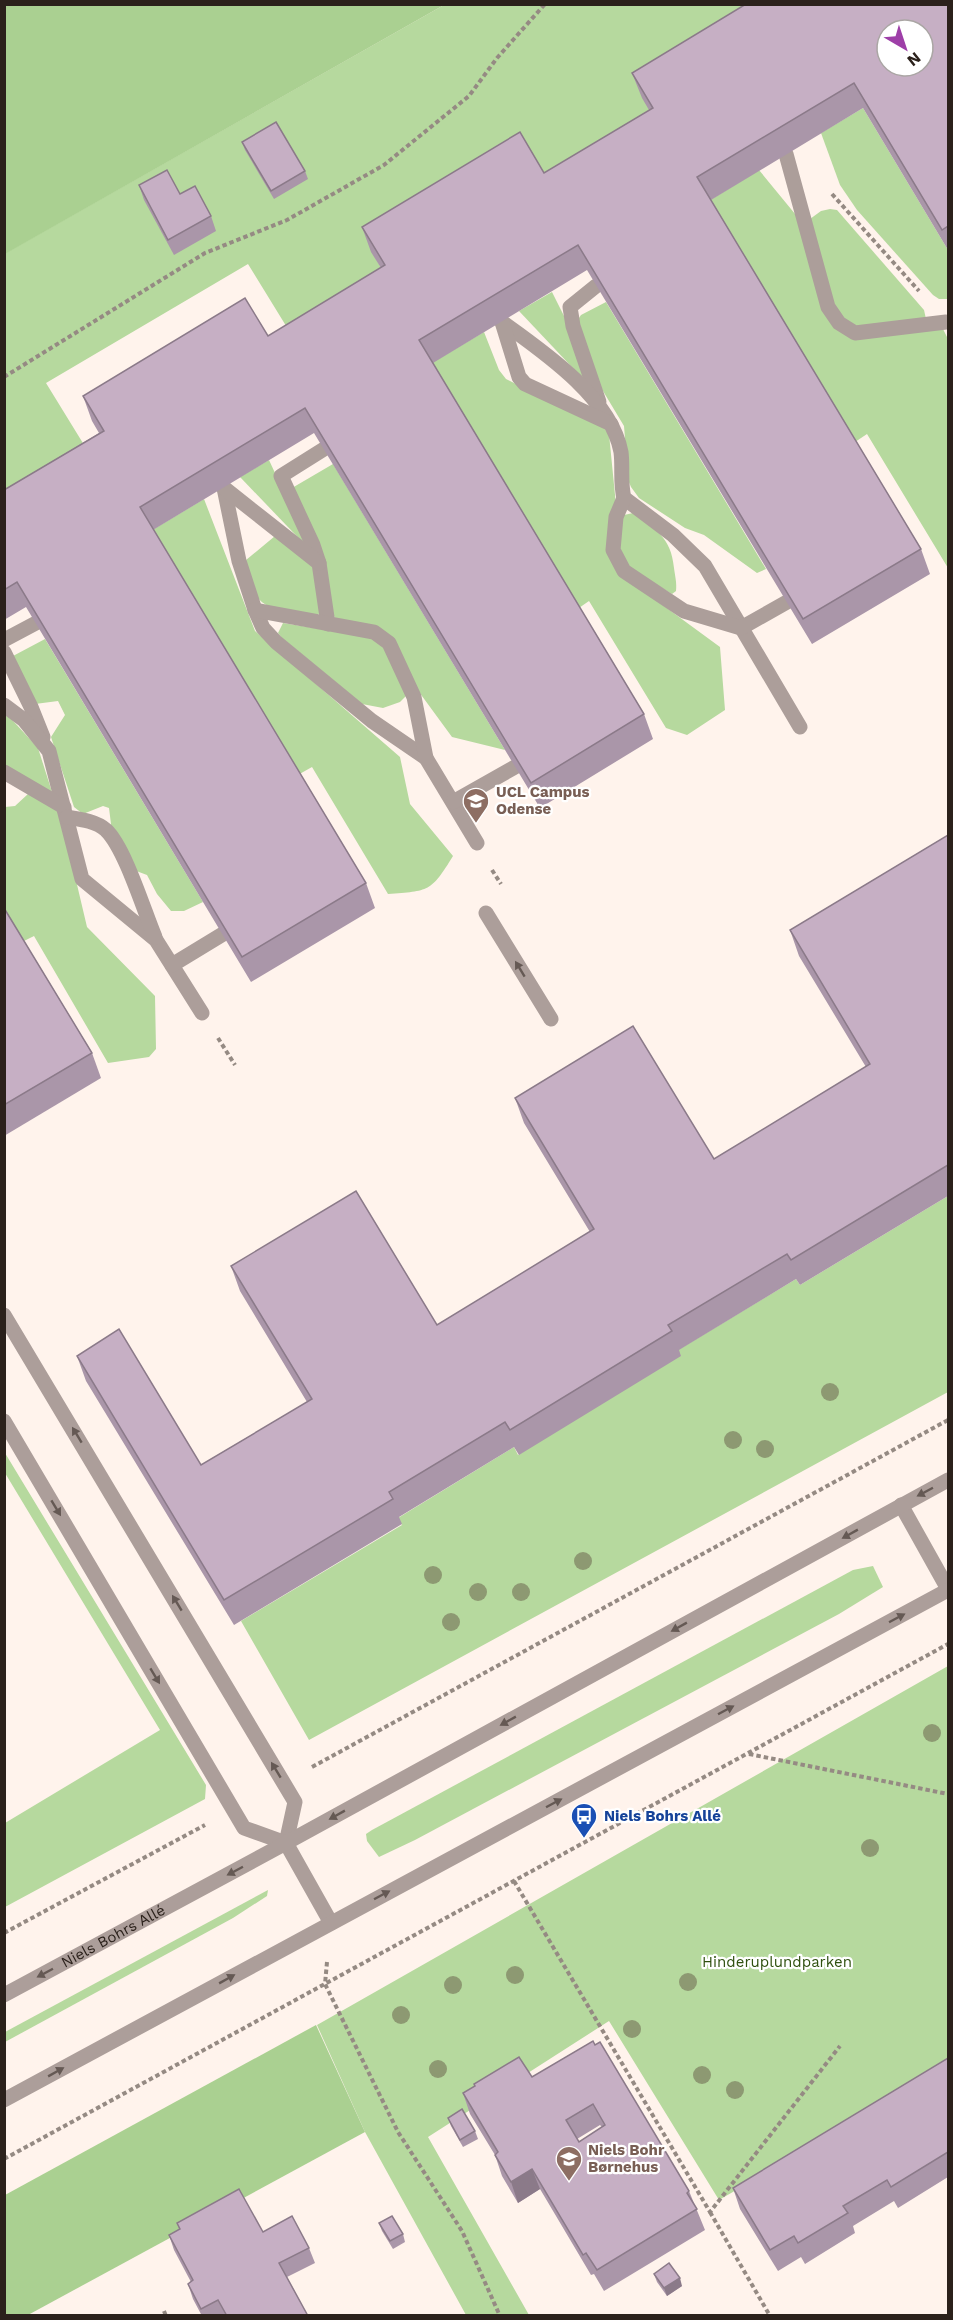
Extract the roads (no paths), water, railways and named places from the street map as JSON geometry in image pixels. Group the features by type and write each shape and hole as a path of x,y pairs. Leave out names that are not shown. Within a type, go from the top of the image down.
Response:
{"street":[{"path":"786,154 828,307 838,323 855,333 946,322"},
{"path":"596,286 570,307 573,326 600,408"},
{"path":"612,424 525,384 519,376 502,322 554,360 600,408 612,424 621,453 621,487 624,498 673,535 705,566 800,727"},
{"path":"324,449 281,476 319,563 328,624"},
{"path":"319,563 224,488 239,561 263,628 276,642 372,721 426,758"},
{"path":"624,498 616,517 613,550 624,571 684,611 741,628 786,602"},
{"path":"255,610 374,632 389,643 414,697 426,758 477,843"},
{"path":"4,639 36,623"},
{"path":"4,652 32,707 49,751 82,879 156,940"},
{"path":"4,705 24,720 49,751"},
{"path":"453,802 514,767"},
{"path":"4,772 65,812 105,829 121,849 156,940 202,1012"},
{"path":"486,913 551,1019"},
{"path":"172,965 223,934"},
{"path":"4,1315 296,1802 286,1843"},
{"path":"4,1421 244,1828 286,1843 331,1923"},
{"name":"Niels Bohrs Allé","path":"4,1995 948,1480"},
{"path":"4,2100 948,1590 901,1505"}],"place":[{"name":"UCL Campus Odense","path":"476,824"},
{"name":"Niels Bohrs Allé","path":"584,1839"},
{"name":"Niels Bohr Børnehus","path":"569,2182"}],"park label":[{"name":"Hinderuplundparken","path":"777,1962"}]}
